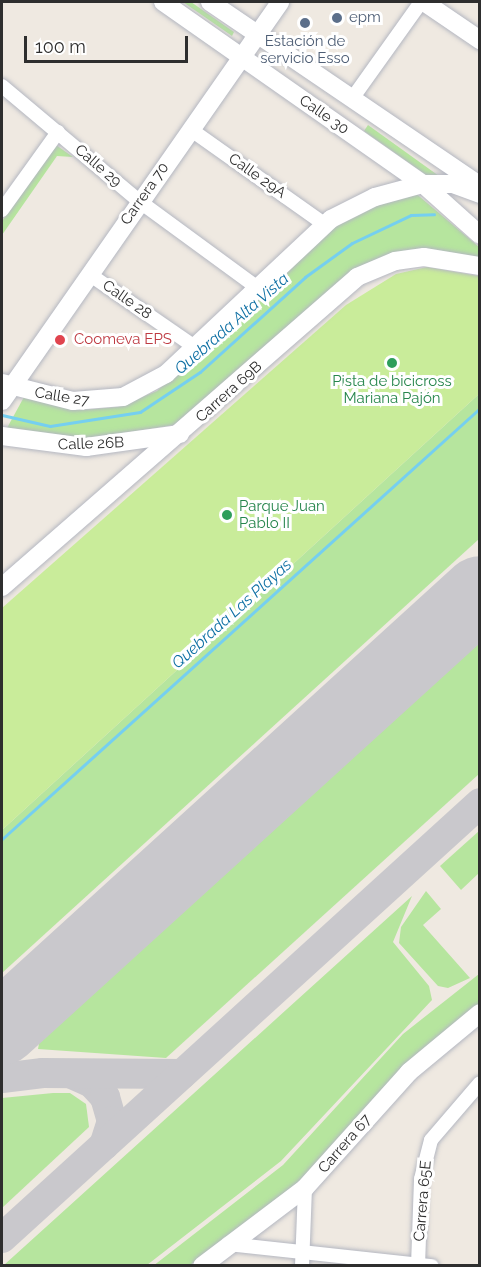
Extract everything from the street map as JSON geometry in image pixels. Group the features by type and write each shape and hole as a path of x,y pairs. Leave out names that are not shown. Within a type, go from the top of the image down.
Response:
{"street":[{"name":"Calle 30","path":"163,2 423,184 480,235"},
{"name":"Calle 30","path":"210,2 436,161 480,184"},
{"name":"Carrera 70","path":"3,388 35,350 280,2"},
{"path":"354,96 422,2 480,40"},
{"name":"Calle 29","path":"2,86 139,201 255,286"},
{"name":"Calle 29A","path":"190,129 323,224"},
{"path":"2,210 58,132"},
{"path":"195,347 255,286 323,224 364,201 423,184 453,184 480,194"},
{"name":"Carrera 69B","path":"2,587 365,272 424,257 480,266"},
{"name":"Calle 28","path":"89,274 195,347"},
{"name":"Calle 27","path":"3,388 74,401 123,397 166,374 195,347"},
{"name":"Calle 26B","path":"2,436 86,447 180,434"},
{"name":"Carrera 67","path":"202,1266 228,1244 305,1188 409,1072 480,1013"},
{"name":"Carrera 65E","path":"418,1265 421,1179 431,1140 480,1083"},
{"path":"302,1260 305,1188"},
{"path":"228,1244 302,1260 432,1266"}],"green space":[{"path":"183,2 191,2 234,32 232,36"},
{"path":"368,125 439,176 429,177 364,131"},
{"path":"56,145 73,157 57,156 2,235 2,221"},
{"path":"413,191 479,247 479,257 426,250 392,257 174,425 76,441 7,428 24,397 82,410 117,407 157,391 310,242 351,215"},
{"name":"Parque Juan Pablo II","path":"427,267 479,276 479,394 2,830 2,608 346,305 396,274"},
{"path":"479,394 479,539 2,973 2,830"},
{"path":"479,635 479,774 166,1058 38,1049 40,1038"},
{"path":"479,831 479,873 461,890 440,866"},
{"path":"426,891 441,909 423,925 470,978 448,988 438,986 399,943 401,927"},
{"path":"412,896 393,942 429,986 432,1000 281,1161 147,1265 4,1265"},
{"path":"479,974 479,1003 290,1190 190,1265 153,1266 283,1165 403,1034"},
{"path":"70,1093 86,1104 89,1127 2,1208 2,1098"}],"waterway":[{"name":"Quebrada Alta Vista","path":"2,415 50,426 140,412 200,372 305,277 352,243 411,215 434,214"},
{"name":"Quebrada Las Playas","path":"2,839 480,408"}],"taxiway":[{"path":"2,1238 480,803"},
{"path":"2,1078 43,1073 182,1074"},
{"path":"72,1074 92,1083 105,1097 112,1121 104,1145"}],"runway":[{"path":"2,1028 480,593"}],"place":[{"name":"epm","path":"337,18"},
{"name":"Estación de servicio Esso","path":"305,23"},
{"name":"Coomeva EPS","path":"60,340"},
{"name":"Pista de bicicross Mariana Pajón","path":"392,363"},
{"name":"Parque Juan Pablo II","path":"227,515"}]}
